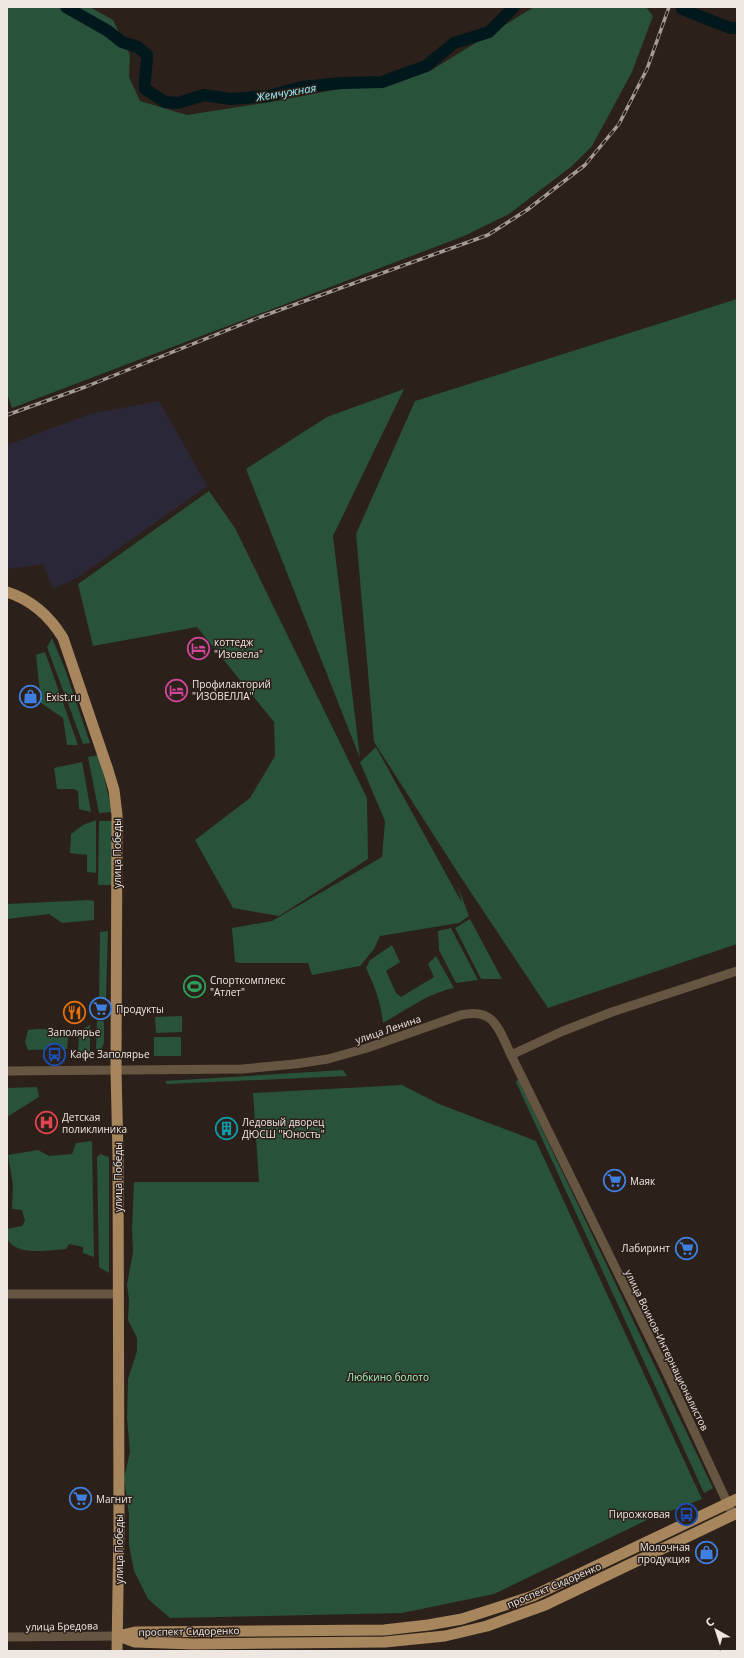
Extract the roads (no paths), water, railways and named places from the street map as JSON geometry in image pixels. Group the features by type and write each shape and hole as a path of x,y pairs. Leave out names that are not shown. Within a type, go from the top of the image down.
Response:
{"main road":[{"name":"улица Победы","path":"7,592 24,599 44,613 56,626 69,652 114,790 117,821 116,1070 118,1155 119,1525 117,1651"},
{"name":"проспект Сидоренко","path":"118,1636 142,1631 384,1630 428,1625 482,1614 533,1596 733,1501"},
{"name":"проспект Сидоренко","path":"118,1636 135,1642 193,1644 385,1642 433,1638 487,1626 552,1602 735,1514"}],"street":[{"path":"511,1055 563,1031 612,1012 737,971"},
{"name":"улица Ленина","path":"7,1070 242,1069 295,1064 328,1059 374,1046 455,1017 473,1013 486,1015 492,1020 511,1055"},
{"path":"370,1037 374,1046"},
{"name":"улица Воинов-Интернационалистов","path":"511,1055 646,1329 733,1501 735,1514"},
{"path":"7,1294 118,1294"},
{"path":"482,1614 487,1626"},
{"name":"улица Бредова","path":"7,1637 118,1636"}],"waterway":[{"name":"Жемчужная","path":"66,7 108,31 122,42 138,47 147,55 145,89 165,102 178,103 204,95 231,99 268,96 302,87 342,83 382,82 426,66 454,43 489,32 514,7"},
{"name":"Жемчужная","path":"682,9 730,28 737,28"}],"railway":[{"path":"7,415 85,387 260,317 488,235 527,210 585,165 619,124 647,69 669,7"}],"place":[{"name":"коттедж \"Изовела\"","path":"199,648"},
{"name":"Профилакторий \"ИЗОВЕЛЛА\"","path":"177,690"},
{"name":"Exist.ru","path":"30,697"},
{"name":"Спорткомплекс \"Атлет\"","path":"194,986"},
{"name":"Продукты","path":"100,1009"},
{"name":"Заполярье","path":"74,1012"},
{"name":"Кафе Заполярье","path":"54,1054"},
{"name":"Детская поликлиника","path":"46,1123"},
{"name":"Ледовый дворец ДЮСШ \"Юность\"","path":"226,1128"},
{"name":"Маяк","path":"614,1181"},
{"name":"Лабиринт","path":"686,1248"},
{"name":"Магнит","path":"80,1499"},
{"name":"Пирожковая","path":"686,1514"},
{"name":"Молочная продукция","path":"706,1553"}],"park label":[{"name":"Любкино болото","path":"388,1377"}]}
